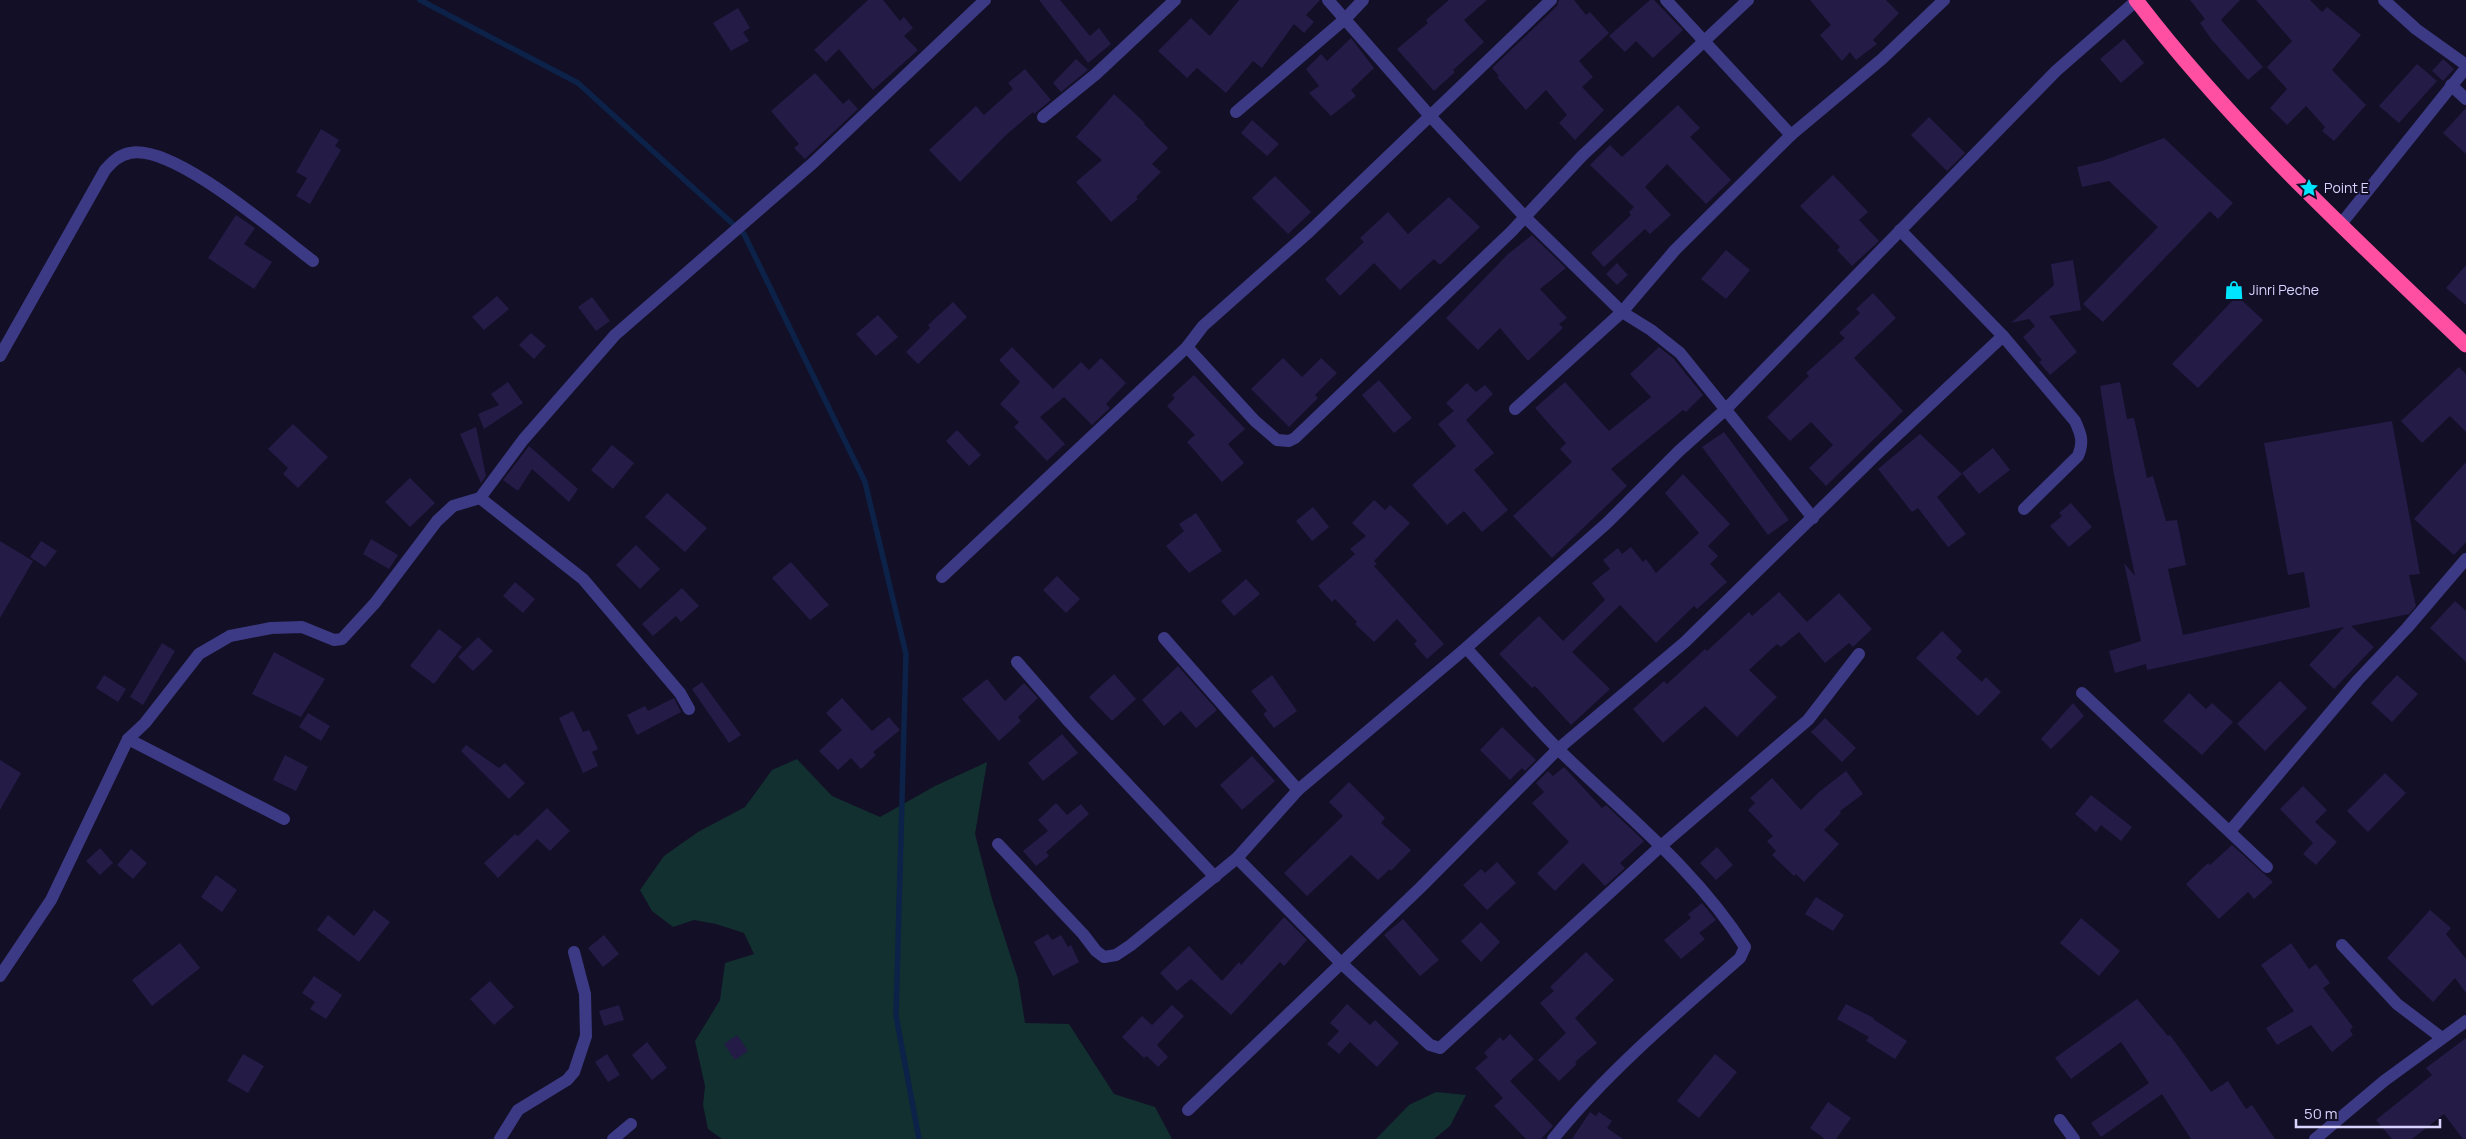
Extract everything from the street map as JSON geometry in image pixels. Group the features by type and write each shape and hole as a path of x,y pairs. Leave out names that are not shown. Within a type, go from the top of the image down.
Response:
{"highway":[{"path":"2136,0 2184,60 2270,156 2466,345"}],"street":[{"path":"0,976 51,900 128,739 144,723 199,654 230,636 271,628 302,627 334,640 342,639 380,597 437,521 453,506 480,498 523,440 615,335 813,163 985,0"},
{"path":"1043,117 1096,74 1175,0"},
{"path":"1328,0 1430,116 1524,216 1622,312 1651,330 1680,353 1813,518"},
{"path":"1236,112 1345,19 1364,0"},
{"path":"942,577 1187,347 1203,326 1310,231 1551,0"},
{"path":"1666,0 1791,136"},
{"path":"1187,347 1255,421 1277,440 1289,441 1295,438 1511,232 1582,156 1748,0"},
{"path":"1515,410 1622,312 1675,250 1791,136 1882,59 1944,0"},
{"path":"998,844 1083,934 1096,951 1104,957 1116,954 1131,945 1237,858 1298,790 1466,648 1607,522 1679,451 1725,410 2056,71 2136,0"},
{"path":"2341,224 2466,66 2416,29 2384,0"},
{"path":"2451,85 2466,98"},
{"path":"0,356 105,170 117,158 131,152 144,153 166,159 195,173 313,261"},
{"path":"1900,230 2002,336 2076,421 2082,436 2082,448 2078,456 2024,509"},
{"path":"1188,1110 1340,962 1420,888 1558,748 1685,642 1879,452 2002,336"},
{"path":"480,498 582,579 680,693 689,709"},
{"path":"2230,830 2358,680 2407,628 2466,559"},
{"path":"1164,638 1298,790"},
{"path":"1466,648 1558,748 1662,845 1730,922 1746,947 1740,958 1630,1058 1570,1119 1554,1139"},
{"path":"1237,858 1340,962 1430,1045 1440,1048 1662,845 1808,720 1858,654"},
{"path":"1017,662 1070,723 1214,877"},
{"path":"2082,693 2230,830 2267,867"},
{"path":"128,739 284,819"},
{"path":"2342,945 2397,1004 2442,1038"},
{"path":"500,1139 518,1110 567,1080 574,1072 586,1036 584,994 574,952"},
{"path":"2315,1139 2384,1081 2466,1021"},
{"path":"2060,1120 2074,1139"},
{"path":"613,1139 631,1124"}],"green space":[{"path":"797,759 832,796 880,817 935,786 987,762 975,834 992,899 1018,979 1025,1023 1069,1024 1114,1094 1155,1107 1172,1139 722,1139 708,1129 703,1105 705,1086 695,1041 720,1000 725,963 754,954 744,933 716,924 694,920 673,927 652,911 640,890 664,856 698,832 745,807 772,770"},
{"path":"1436,1092 1466,1095 1450,1126 1434,1139 1376,1139 1409,1105"}],"building":[{"path":"868,0 883,0 900,21 904,17 913,28 904,36 918,50 873,90 839,49 826,62 814,50"},
{"path":"1039,0 1060,0 1090,36 1099,28 1111,44 1088,63"},
{"path":"1239,0 1320,0 1306,15 1314,22 1304,33 1294,24 1262,68 1253,61 1226,93 1197,68 1187,78 1158,51 1191,18 1210,36"},
{"path":"1449,0 1487,0 1464,20 1484,42 1453,70 1455,72 1434,91 1397,49 1428,23 1426,20"},
{"path":"1559,0 1574,0 1586,15 1590,12 1609,33 1579,61 1593,77 1582,87 1604,110 1575,140 1559,123 1567,115 1546,90 1526,110 1497,77 1499,76 1492,68 1557,6"},
{"path":"1650,0 1654,0 1683,30 1653,58 1636,41 1625,52 1609,36"},
{"path":"1810,0 1886,0 1899,13 1873,40 1877,44 1856,60 1850,52 1842,61 1820,35 1831,25"},
{"path":"2190,0 2240,0 2221,20 2263,67 2248,80 2212,40 2200,23 2205,19"},
{"path":"2256,0 2310,0 2322,12 2327,7 2361,35 2332,70 2366,105 2334,141 2322,131 2325,127 2306,106 2287,125 2270,108 2287,89 2267,67 2292,41"},
{"path":"738,8 750,28 743,32 749,41 731,51 713,23"},
{"path":"1351,38 1374,68 1351,90 1356,96 1331,116 1309,93 1319,86 1306,69 1321,54 1327,61"},
{"path":"2124,39 2144,63 2121,83 2100,59"},
{"path":"1076,59 1088,70 1061,92 1053,83"},
{"path":"2443,59 2454,69 2443,81 2432,71"},
{"path":"2417,64 2437,81 2399,123 2379,106"},
{"path":"1025,69 1051,100 1034,114 1033,112 1005,136 960,182 929,150 976,106 984,115 1013,89 1008,83"},
{"path":"815,73 843,104 849,99 858,109 805,159 794,148 799,144 771,111"},
{"path":"1114,94 1168,148 1152,164 1161,172 1136,197 1138,199 1111,222 1076,182 1102,160 1076,137"},
{"path":"1678,105 1700,128 1690,137 1731,180 1706,204 1667,164 1645,187 1671,215 1650,234 1645,229 1604,267 1591,253 1631,215 1629,212 1634,207 1590,165 1610,145 1622,157"},
{"path":"2466,108 2466,154 2443,133"},
{"path":"1929,117 1965,153 1947,171 1911,135"},
{"path":"1252,120 1279,144 1267,156 1241,133"},
{"path":"321,129 339,140 335,146 341,150 310,204 296,196 307,178 296,172"},
{"path":"2164,138 2233,203 2218,219 2210,211 2103,322 2083,304 2158,227 2109,181 2082,187 2077,167 2102,161"},
{"path":"1833,175 1868,212 1859,220 1879,241 1852,266 1837,250 1840,247 1800,206"},
{"path":"1275,176 1311,212 1288,234 1252,198"},
{"path":"1449,197 1480,227 1440,265 1434,259 1400,290 1374,263 1340,296 1325,279 1364,242 1360,238 1388,212 1408,234"},
{"path":"236,215 255,228 244,244 272,262 254,289 208,258"},
{"path":"1532,235 1566,268 1540,289 1567,318 1559,324 1563,328 1528,361 1500,328 1478,350 1446,318 1507,255"},
{"path":"1726,250 1750,270 1726,299 1701,279"},
{"path":"2073,260 2081,310 2049,316 2077,352 2050,375 2039,362 2042,360 2023,337 2035,326 2029,319 2011,323 2054,285 2051,264"},
{"path":"1617,263 1628,275 1617,285 1606,274"},
{"path":"2466,265 2466,305 2446,288"},
{"path":"1873,293 1896,318 1854,358 1903,411 1826,486 1809,468 1833,445 1811,422 1790,441 1767,417 1809,376 1806,373 1845,338 1839,333 1860,313 1856,309"},
{"path":"497,296 509,309 484,330 472,317"},
{"path":"2237,296 2263,320 2198,388 2172,364"},
{"path":"592,297 610,321 596,331 578,307"},
{"path":"953,302 967,317 918,364 906,352 930,328 928,325"},
{"path":"878,315 898,337 876,356 856,334"},
{"path":"531,333 546,346 534,359 519,345"},
{"path":"1012,347 1053,389 1081,362 1089,370 1101,358 1126,383 1106,404 1110,408 1092,425 1064,397 1040,417 1065,444 1047,461 1014,427 1019,422 1000,404 1020,382 999,360"},
{"path":"1659,347 1674,359 1703,395 1686,412 1683,410 1611,469 1627,486 1552,558 1513,516 1572,462 1560,449 1566,443 1535,408 1565,382 1609,431 1651,397 1630,374"},
{"path":"1283,358 1302,377 1321,358 1337,373 1315,395 1318,398 1289,427 1251,389"},
{"path":"2459,367 2466,374 2466,432 2450,416 2422,443 2401,421"},
{"path":"1194,375 1245,429 1228,444 1244,463 1222,482 1187,442 1195,435 1167,406 1175,398 1172,395"},
{"path":"1379,380 1412,418 1394,433 1362,395"},
{"path":"508,382 523,403 484,429 478,414 499,405 491,394"},
{"path":"2120,382 2127,419 2134,418 2147,478 2153,476 2166,521 2177,520 2186,565 2168,569 2183,635 2310,607 2304,572 2288,575 2264,443 2392,421 2420,574 2409,575 2416,606 2409,614 2351,626 2374,647 2334,689 2309,665 2344,627 2147,670 2146,664 2115,673 2109,651 2141,641 2124,563 2135,576 2114,475 2100,386"},
{"path":"1467,383 1476,392 1485,385 1493,394 1466,420 1494,453 1474,470 1508,510 1482,532 1464,511 1447,525 1412,485 1456,446 1438,424 1454,411 1446,403"},
{"path":"293,424 328,457 298,488 283,474 288,468 268,449"},
{"path":"476,427 486,476 481,483 460,434"},
{"path":"957,430 981,455 969,466 946,441"},
{"path":"1724,432 1789,520 1768,535 1702,447"},
{"path":"1920,434 1962,474 1937,497 1966,534 1948,547 1918,508 1912,512 1878,469"},
{"path":"612,445 634,463 613,489 591,470"},
{"path":"529,446 578,489 569,502 532,469 518,491 503,480"},
{"path":"1993,448 2010,470 1979,494 1962,473"},
{"path":"2466,462 2466,542 2454,555 2414,519"},
{"path":"1683,474 1730,524 1708,546 1718,556 1710,564 1727,582 1697,609 1694,606 1656,643 1620,605 1572,652 1610,689 1571,725 1535,686 1532,688 1499,654 1539,616 1563,641 1605,600 1592,583 1610,569 1603,560 1618,548 1622,554 1631,547 1643,562 1646,559 1656,573 1699,533 1665,493"},
{"path":"410,478 435,503 410,527 385,502"},
{"path":"667,493 707,528 685,552 645,517"},
{"path":"1374,500 1385,510 1390,505 1410,523 1374,561 1377,564 1374,566 1444,644 1427,659 1414,644 1417,641 1397,619 1374,642 1355,624 1357,622 1335,599 1332,602 1318,586 1355,554 1350,549 1366,536 1352,523"},
{"path":"2071,503 2092,527 2069,547 2050,526 2062,516 2059,513"},
{"path":"1313,507 1329,527 1312,541 1296,521"},
{"path":"1196,513 1222,551 1189,573 1166,546 1184,531 1179,524"},
{"path":"371,539 398,555 389,569 363,554"},
{"path":"0,541 33,561 0,618"},
{"path":"41,541 57,551 45,567 30,557"},
{"path":"636,545 660,569 640,589 616,565"},
{"path":"791,562 829,605 810,620 772,578"},
{"path":"1057,576 1080,599 1066,613 1043,590"},
{"path":"1246,579 1260,594 1234,616 1221,601"},
{"path":"515,582 535,599 523,613 503,596"},
{"path":"682,588 699,606 681,622 676,616 653,636 642,624"},
{"path":"1779,592 1807,622 1839,593 1872,629 1853,647 1849,643 1825,663 1799,632 1781,647 1777,644 1749,670 1777,697 1737,737 1705,706 1663,743 1633,709 1664,681 1667,684 1705,649 1707,651 1749,612 1752,616"},
{"path":"2455,601 2466,611 2466,662 2430,628"},
{"path":"439,629 462,647 434,684 410,666"},
{"path":"1942,631 1962,651 1956,658 1982,682 1986,677 2001,692 1978,716 1916,658"},
{"path":"478,637 493,651 473,671 458,657"},
{"path":"162,643 175,651 143,705 130,697"},
{"path":"274,652 325,679 301,717 252,694"},
{"path":"1178,666 1217,710 1196,728 1181,711 1164,726 1142,700"},
{"path":"1114,674 1136,699 1112,721 1089,697"},
{"path":"104,675 126,689 118,702 96,688"},
{"path":"1272,675 1297,711 1274,728 1263,714 1267,711 1251,691"},
{"path":"2397,675 2418,694 2392,722 2371,703"},
{"path":"987,679 1005,701 1024,683 1038,698 1018,717 1021,721 999,741 962,699"},
{"path":"2280,681 2307,708 2265,751 2237,724"},
{"path":"702,682 741,735 729,743 692,689"},
{"path":"2189,693 2206,709 2212,703 2233,722 2202,755 2163,721"},
{"path":"674,698 681,712 637,735 627,715 645,706 648,711"},
{"path":"842,698 872,731 889,717 900,730 873,752 876,755 861,769 851,758 838,770 819,751 842,730 826,713"},
{"path":"2073,703 2084,716 2051,749 2041,739"},
{"path":"573,711 583,732 589,730 598,749 592,752 598,766 583,773 559,718"},
{"path":"308,713 330,726 321,741 299,727"},
{"path":"1825,718 1856,748 1842,762 1811,732"},
{"path":"1502,727 1536,760 1525,771 1522,768 1510,780 1480,750"},
{"path":"1062,734 1078,753 1043,781 1028,763"},
{"path":"466,745 499,768 505,763 525,783 509,799 461,751"},
{"path":"285,755 308,767 296,791 273,780"},
{"path":"1252,756 1275,781 1242,810 1220,785"},
{"path":"0,760 21,773 0,810"},
{"path":"1564,767 1602,808 1606,805 1644,841 1620,863 1625,868 1605,886 1583,863 1555,891 1537,873 1569,842 1532,803 1544,792 1536,783 1548,771 1553,776"},
{"path":"1846,771 1863,794 1840,811 1841,813 1824,830 1839,844 1804,882 1796,874 1794,876 1772,855 1776,851 1767,841 1773,836 1748,810 1755,803 1750,798 1772,778 1801,810 1819,792"},
{"path":"2385,773 2406,793 2368,832 2347,811"},
{"path":"1349,782 1385,818 1381,823 1411,850 1391,871 1390,869 1378,880 1351,855 1307,896 1284,873 1343,816 1329,802"},
{"path":"2303,786 2327,810 2315,822 2337,842 2316,865 2303,854 2313,843 2280,809"},
{"path":"2091,795 2132,827 2121,841 2101,825 2096,832 2075,814"},
{"path":"1056,803 1067,815 1081,804 1089,814 1046,852 1049,856 1036,866 1023,851 1048,831 1038,820"},
{"path":"547,808 570,831 550,851 537,839 498,878 484,863 515,834 518,836"},
{"path":"2232,845 2273,882 2254,899 2248,892 2219,919 2186,884 2208,863 2210,865"},
{"path":"1717,847 1733,865 1716,880 1700,863"},
{"path":"100,848 113,863 100,875 86,861"},
{"path":"131,849 147,863 133,879 117,865"},
{"path":"1497,862 1516,883 1487,910 1463,885 1481,869 1485,873"},
{"path":"216,875 237,890 222,912 201,897"},
{"path":"1816,897 1844,915 1833,931 1805,914"},
{"path":"1702,903 1716,920 1699,933 1705,939 1681,959 1664,940 1691,918 1688,914"},
{"path":"374,910 390,922 359,962 317,930 328,915 354,936"},
{"path":"2430,910 2451,928 2446,934 2466,959 2466,993 2455,978 2433,1002 2387,958"},
{"path":"1284,917 1307,940 1284,966 1280,962 1231,1015 1191,979 1177,991 1160,973 1189,946 1222,981 1239,962 1241,965"},
{"path":"2081,918 2120,951 2099,976 2060,943"},
{"path":"1403,919 1439,960 1420,976 1384,935"},
{"path":"1481,922 1500,942 1481,962 1461,941"},
{"path":"1048,934 1052,940 1061,935 1068,947 1071,945 1079,962 1053,976 1034,942"},
{"path":"604,935 619,954 603,967 588,948"},
{"path":"180,943 200,968 152,1006 132,980"},
{"path":"2291,943 2309,969 2316,964 2330,983 2323,988 2353,1027 2350,1030 2353,1035 2332,1052 2311,1025 2277,1045 2266,1028 2294,1011 2261,965"},
{"path":"1586,952 1614,980 1575,1018 1597,1043 1575,1062 1577,1064 1559,1081 1538,1060 1566,1033 1540,1003 1554,991 1550,987"},
{"path":"314,976 342,995 326,1019 310,1009 315,1002 302,993"},
{"path":"490,981 514,1007 494,1025 470,999"},
{"path":"2137,999 2168,1036 2170,1035 2211,1092 2228,1081 2246,1109 2252,1105 2275,1139 2191,1139 2162,1094 2101,1137 2091,1123 2149,1083 2121,1042 2071,1079 2055,1058"},
{"path":"1347,1004 1370,1025 1375,1020 1399,1043 1377,1067 1350,1042 1339,1054 1327,1044 1339,1031 1330,1023"},
{"path":"1846,1004 1874,1018 1907,1041 1895,1059 1866,1041 1869,1037 1837,1019"},
{"path":"619,1005 624,1020 604,1026 599,1011"},
{"path":"1172,1005 1184,1016 1157,1045 1168,1057 1158,1067 1147,1056 1144,1058 1122,1037 1142,1016 1152,1025"},
{"path":"1510,1034 1534,1059 1510,1081 1553,1126 1541,1139 1526,1139 1494,1106 1503,1098 1475,1068 1488,1057 1484,1053 1500,1037 1503,1041"},
{"path":"737,1035 748,1051 735,1060 724,1044"},
{"path":"2466,1038 2466,1139 2463,1139 2444,1114 2412,1139 2392,1139 2376,1120 2432,1075 2426,1068"},
{"path":"647,1042 667,1068 652,1080 632,1055"},
{"path":"243,1054 264,1066 248,1093 227,1081"},
{"path":"607,1054 620,1075 608,1082 595,1062"},
{"path":"1715,1054 1737,1072 1699,1118 1677,1101"},
{"path":"1828,1102 1851,1118 1836,1139 1825,1139 1810,1128"},
{"path":"1590,1112 1596,1116 1599,1112 1612,1121 1607,1128 1623,1139 1572,1139"}],"waterway":[{"path":"420,0 578,83 744,234 865,482 906,654 896,1016 919,1139"}],"place":[{"name":"Point E","path":"2309,188"},
{"name":"Jinri Peche","path":"2234,290"}]}
